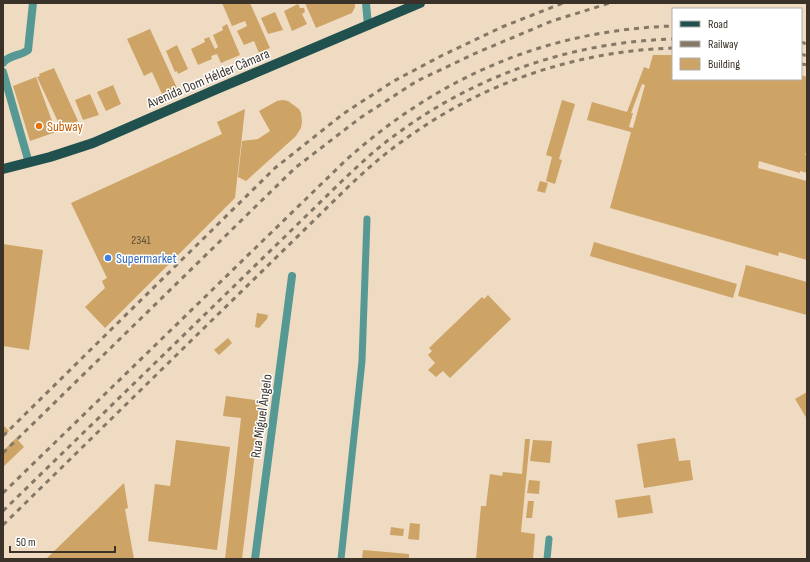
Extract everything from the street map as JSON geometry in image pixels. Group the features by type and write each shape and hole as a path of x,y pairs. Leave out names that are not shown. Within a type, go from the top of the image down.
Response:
{"main road":[{"name":"Avenida Dom Hélder Câmara","path":"3,169 50,157 93,143 217,88 420,3"}],"street":[{"path":"3,63 5,60 27,52 29,47 33,3"},
{"path":"366,3 368,26"},
{"path":"3,72 29,163"},
{"name":"Rua Miguel Ângelo","path":"255,559 292,276"}],"lane":[{"path":"341,559 362,361 367,219"},
{"path":"547,559 549,539"}],"building":[{"path":"222,3 250,3 270,48 259,53 254,41 244,45 237,31 247,26 245,21 232,26"},
{"path":"305,3 355,3 355,7 352,13 316,28"},
{"path":"298,4 300,8 304,8 305,12 302,14 307,24 292,31 284,11"},
{"path":"275,12 283,30 268,34 261,18"},
{"path":"227,24 240,55 221,63 217,54 211,56 212,59 198,65 191,49 205,42 204,39 209,37 215,49 218,47 213,35 223,30 222,27"},
{"path":"150,29 177,88 162,94 152,72 144,76 127,39"},
{"path":"177,45 188,69 178,74 177,71 175,72 166,51"},
{"path":"653,55 672,55 672,80 802,80 802,75 807,77 807,150 805,155 807,155 807,173 800,171 800,173 759,161 758,168 807,181 807,260 779,252 778,256 610,208 631,132 587,120 592,102 627,112 644,67 649,69","holes":["642,84 645,85 633,128 629,127 633,113 631,113"]},
{"path":"54,68 78,121 61,128 37,77 40,76 39,74"},
{"path":"36,77 56,132 30,141 13,86"},
{"path":"113,85 121,104 106,111 97,92"},
{"path":"90,94 99,115 83,120 75,100"},
{"path":"562,100 575,104 559,159 562,160 555,184 546,181 552,157 546,155"},
{"path":"277,101 288,101 299,109 302,122 301,128 296,136 246,181 238,177 242,141 258,139 270,131 259,111"},
{"path":"245,109 235,198 105,328 85,307 105,288 102,281 107,278 71,203 222,134 217,122"},
{"path":"540,181 548,183 545,193 537,191"},
{"path":"594,242 737,284 733,298 590,256"},
{"path":"3,244 43,250 29,350 3,346"},
{"path":"746,265 807,282 807,315 738,296"},
{"path":"488,295 511,319 450,378 443,371 436,377 428,370 435,363 428,355 432,351 429,348 482,297 484,299"},
{"path":"257,313 268,315 267,319 259,328 255,327"},
{"path":"228,338 232,343 219,355 214,350"},
{"path":"807,392 807,419 795,399"},
{"path":"226,396 255,400 259,405 260,411 242,559 225,559 241,418 223,416"},
{"path":"3,425 9,431 3,437"},
{"path":"16,438 24,447 3,467 3,451"},
{"path":"675,438 679,461 690,460 693,480 644,488 637,444"},
{"path":"525,439 530,439 521,532 535,534 533,559 476,559 481,506 486,506 490,474 502,476 503,472 522,474"},
{"path":"176,440 230,447 217,550 148,541 155,484 170,486"},
{"path":"533,440 552,441 550,463 530,461"},
{"path":"529,480 540,481 539,494 527,493"},
{"path":"124,483 128,508 125,509 134,559 46,559"},
{"path":"650,495 653,513 618,518 615,500"},
{"path":"528,501 534,501 532,518 526,518"},
{"path":"410,523 420,524 419,540 408,539"},
{"path":"391,527 404,529 403,536 390,535"},
{"path":"363,550 409,554 409,559 362,559"}],"railway":[{"path":"3,436 275,168 343,114 392,82 441,56 502,27 563,3"},
{"path":"3,453 295,168 360,118 417,81 476,53 552,21 610,3"},
{"path":"3,493 345,161 381,131 418,105 456,82 538,48 582,37 627,30 672,26"},
{"path":"3,511 342,181 362,162 398,133 429,112 461,94 494,78 528,65 600,47 636,41 672,39"},
{"path":"802,42 807,44"},
{"path":"3,525 348,187 375,162 404,140 465,102 531,74 566,63 601,56 637,50 672,48"},
{"path":"802,54 807,56"},
{"path":"802,64 807,65"}],"place":[{"name":"Subway","path":"39,126"},
{"name":"Supermarket","path":"108,258"}]}
